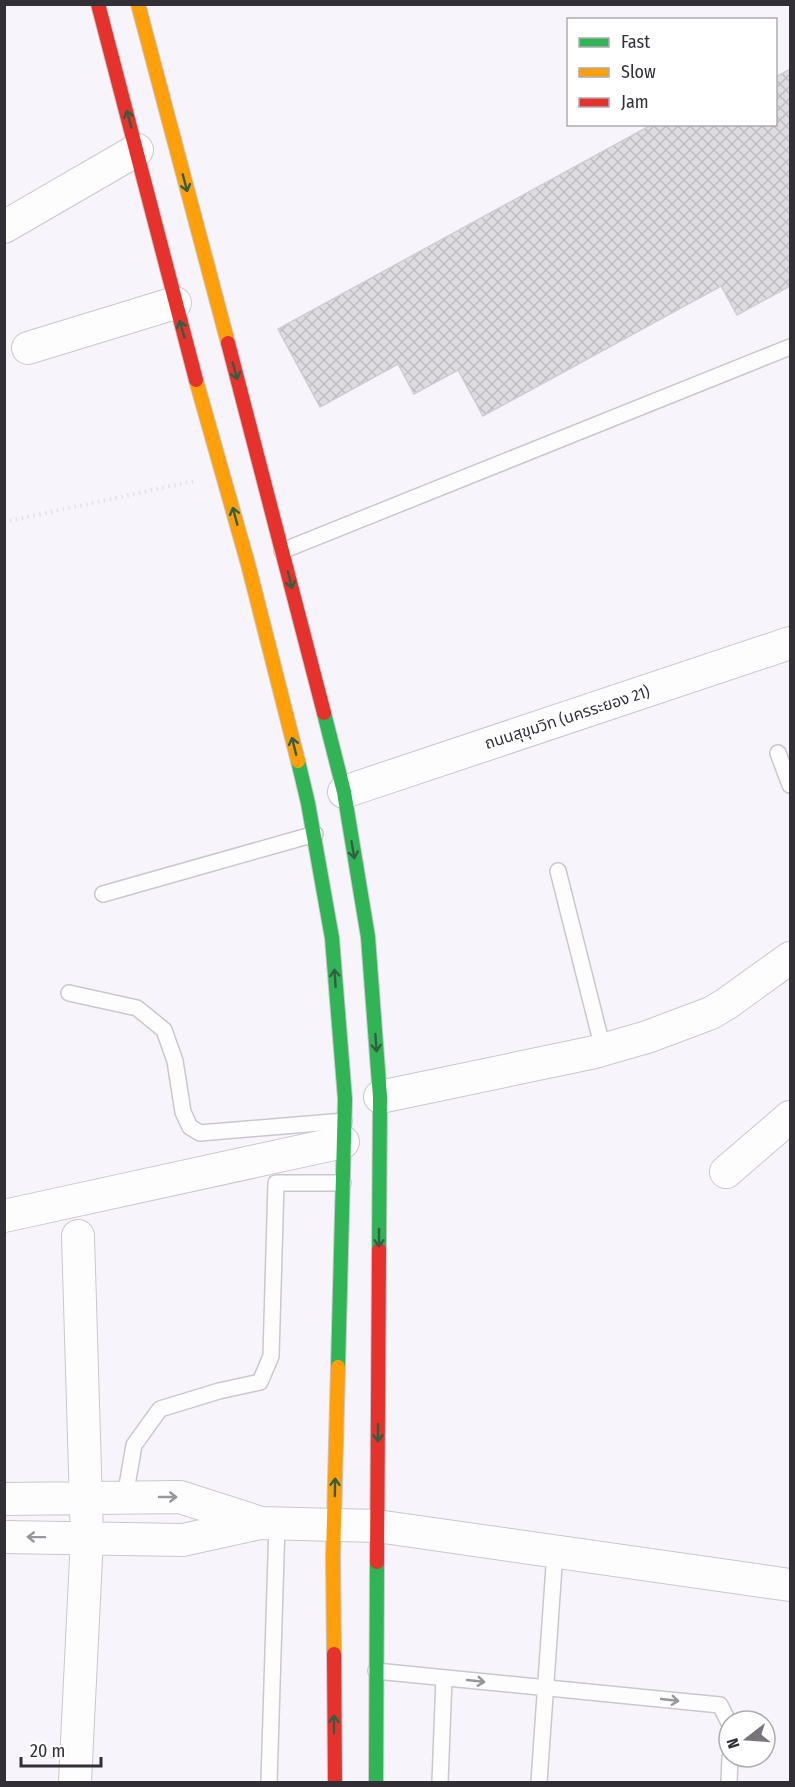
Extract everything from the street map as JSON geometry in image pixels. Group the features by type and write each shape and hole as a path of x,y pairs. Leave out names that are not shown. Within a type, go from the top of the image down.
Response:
{"street":[{"path":"98,4 175,303 224,474 254,552 315,834 332,938 345,1099 334,1525 335,1782"},
{"path":"138,4 344,792 368,937 380,1097 376,1782"},
{"path":"4,227 137,150"},
{"path":"28,348 175,303"},
{"path":"254,552 281,547"},
{"name":"ถนนสุขุมวิท (นครระยอง 21)","path":"344,792 790,643"},
{"path":"380,1097 603,1049 646,1036 711,1013 742,994 790,958"},
{"path":"726,1172 790,1117"},
{"path":"4,1216 343,1132"},
{"path":"75,1782 87,1538 78,1236"},
{"path":"4,1499 180,1497 269,1523"},
{"path":"4,1537 183,1540 269,1523 377,1526 790,1585"}],"lane":[{"path":"281,547 790,347"},
{"path":"778,753 790,785"},
{"path":"103,894 315,834"},
{"path":"558,871 603,1049"},
{"path":"69,993 137,1008 164,1030 175,1060 183,1112 190,1127 200,1133 343,1132"},
{"path":"125,1497 134,1445 160,1409 219,1391 260,1382 271,1356 276,1183 342,1182"},
{"path":"269,1523 269,1782"},
{"path":"539,1782 555,1552"},
{"path":"376,1671 720,1705 722,1709"},
{"path":"440,1782 444,1678"}],"path":[{"path":"4,522 224,474"}],"building":[{"path":"790,69 790,286 737,315 721,286 483,416 458,370 414,394 398,364 320,407 278,329 649,126 777,126 777,76"}],"traffic: fast":[{"path":"324,713 344,792 368,937 380,1097 379,1250"},
{"path":"298,761 308,803 332,938 345,1099 338,1367"},
{"path":"376,1782 377,1562"}],"traffic: slow":[{"path":"138,4 228,343"},
{"path":"196,380 248,564 298,761"},
{"path":"334,1654 333,1557 338,1367"}],"traffic: jam":[{"path":"98,4 196,380"},
{"path":"228,343 324,713"},
{"path":"377,1562 379,1250"},
{"path":"334,1654 335,1782"}]}
